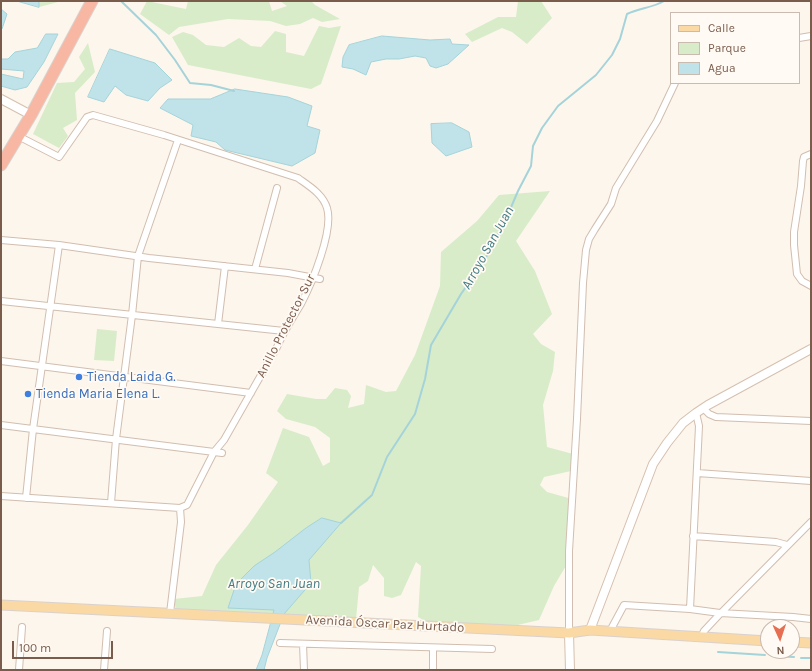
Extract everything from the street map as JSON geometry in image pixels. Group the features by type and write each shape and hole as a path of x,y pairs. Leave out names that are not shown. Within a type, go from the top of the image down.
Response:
{"highway":[{"path":"1,165 31,114 92,1"}],"main road":[{"name":"Avenida Óscar Paz Hurtado","path":"1,604 569,633 590,630 703,634 760,639"},
{"path":"800,642 811,643"}],"street":[{"path":"800,38 811,36"},
{"path":"570,670 569,551 586,250 589,239 611,204 616,188 657,121 675,84"},
{"path":"1,100 31,114"},
{"name":"Anillo Protector Sur","path":"18,136 59,157 87,117 93,115 298,178 316,191 327,207 329,220 328,233 313,278 301,304 284,331 277,347 224,440 214,452 187,505 180,508"},
{"path":"111,503 116,439 138,256 178,140"},
{"path":"811,154 804,158 803,161 794,232 797,274 802,281 811,286"},
{"path":"255,269 277,188"},
{"path":"1,240 59,245 138,256 255,269 320,279"},
{"path":"26,498 33,429 59,245"},
{"path":"218,324 225,266"},
{"path":"1,301 284,331"},
{"path":"590,630 653,464 667,443 683,423 700,411 811,349"},
{"path":"1,362 251,393"},
{"path":"700,411 716,416 811,421"},
{"path":"690,609 700,411"},
{"path":"1,425 222,453"},
{"path":"697,472 811,481"},
{"path":"1,496 180,508 181,522 170,613"},
{"path":"703,634 719,615 810,523"},
{"path":"693,536 776,542 787,545"},
{"path":"610,631 624,605 690,609 719,615 793,617 811,619"},
{"path":"20,670 22,627"},
{"path":"104,670 107,631"},
{"path":"280,643 492,649"},
{"path":"303,644 304,670"},
{"path":"433,648 433,670"}],"green space":[{"path":"39,1 62,1 39,7"},
{"path":"147,1 186,9 188,1 269,1 272,11 287,6 280,1 311,1 315,5 340,19 322,22 313,18 300,24 286,26 270,21 228,19 179,27 169,35 140,14"},
{"path":"518,1 541,1 552,18 527,44 512,32 502,28 472,42 465,34 498,17 516,17"},
{"path":"319,26 329,28 341,26 321,84 311,89 188,65 172,37 183,32 193,35 206,45 224,47 239,38 251,46 261,47 275,31 286,34 286,52 304,56"},
{"path":"88,43 95,72 75,93 77,120 63,128 68,136 59,148 33,134 57,83 74,82 85,69 79,57"},
{"path":"550,191 516,241 535,271 552,314 533,334 541,344 555,352 553,371 543,405 547,447 573,454 571,471 544,477 540,485 547,492 572,499 574,523 570,559 554,586 539,620 509,627 453,626 427,622 418,617 421,566 416,562 401,595 392,598 384,596 384,578 373,565 368,581 359,587 356,619 339,616 296,616 176,611 174,599 202,596 216,565 248,525 278,482 266,473 283,428 309,437 323,466 330,462 330,438 315,427 286,419 277,411 287,394 316,399 326,399 335,388 347,390 351,396 348,408 364,404 366,385 386,392 396,391 415,355 440,286 441,252 477,221 499,195"},
{"path":"97,329 117,331 114,361 94,360"}],"water":[{"path":"17,1 39,1 39,7"},
{"path":"1,9 7,14 2,29 1,29"},
{"path":"46,34 58,34 44,62 27,87 15,90 1,86 1,74 23,79 24,71 1,69 1,59 8,59 15,52 37,48"},
{"path":"382,36 430,40 450,39 452,44 469,45 448,64 436,68 430,66 426,58 415,56 371,62 366,75 353,69 342,67 343,57 349,45"},
{"path":"110,49 155,63 172,80 160,88 148,101 126,95 115,86 104,102 88,97"},
{"path":"235,89 288,97 312,106 307,126 320,130 315,153 292,166 225,150 216,142 191,136 193,125 160,108 168,99 210,99"},
{"path":"452,123 469,132 472,147 446,156 432,143 431,124"},
{"name":"Arroyo San Juan","path":"322,518 341,523 309,560 311,583 284,614 267,658 264,670 256,670 262,655 274,610 228,608 236,584 254,566"}],"waterway":[{"name":"Arroyo San Juan","path":"121,1 156,35 190,83 211,85 234,91"},
{"name":"Arroyo San Juan","path":"341,523 372,495 387,457 415,414 425,379 431,345 461,294 484,261 506,219 531,166 533,146 542,128 558,106 596,75 612,55 620,39 627,14 664,1"},
{"path":"718,652 760,655"},
{"path":"801,658 811,658"}],"place":[{"name":"Tienda Laida G.","path":"79,377"},
{"name":"Tienda Maria Elena L.","path":"28,394"}]}
